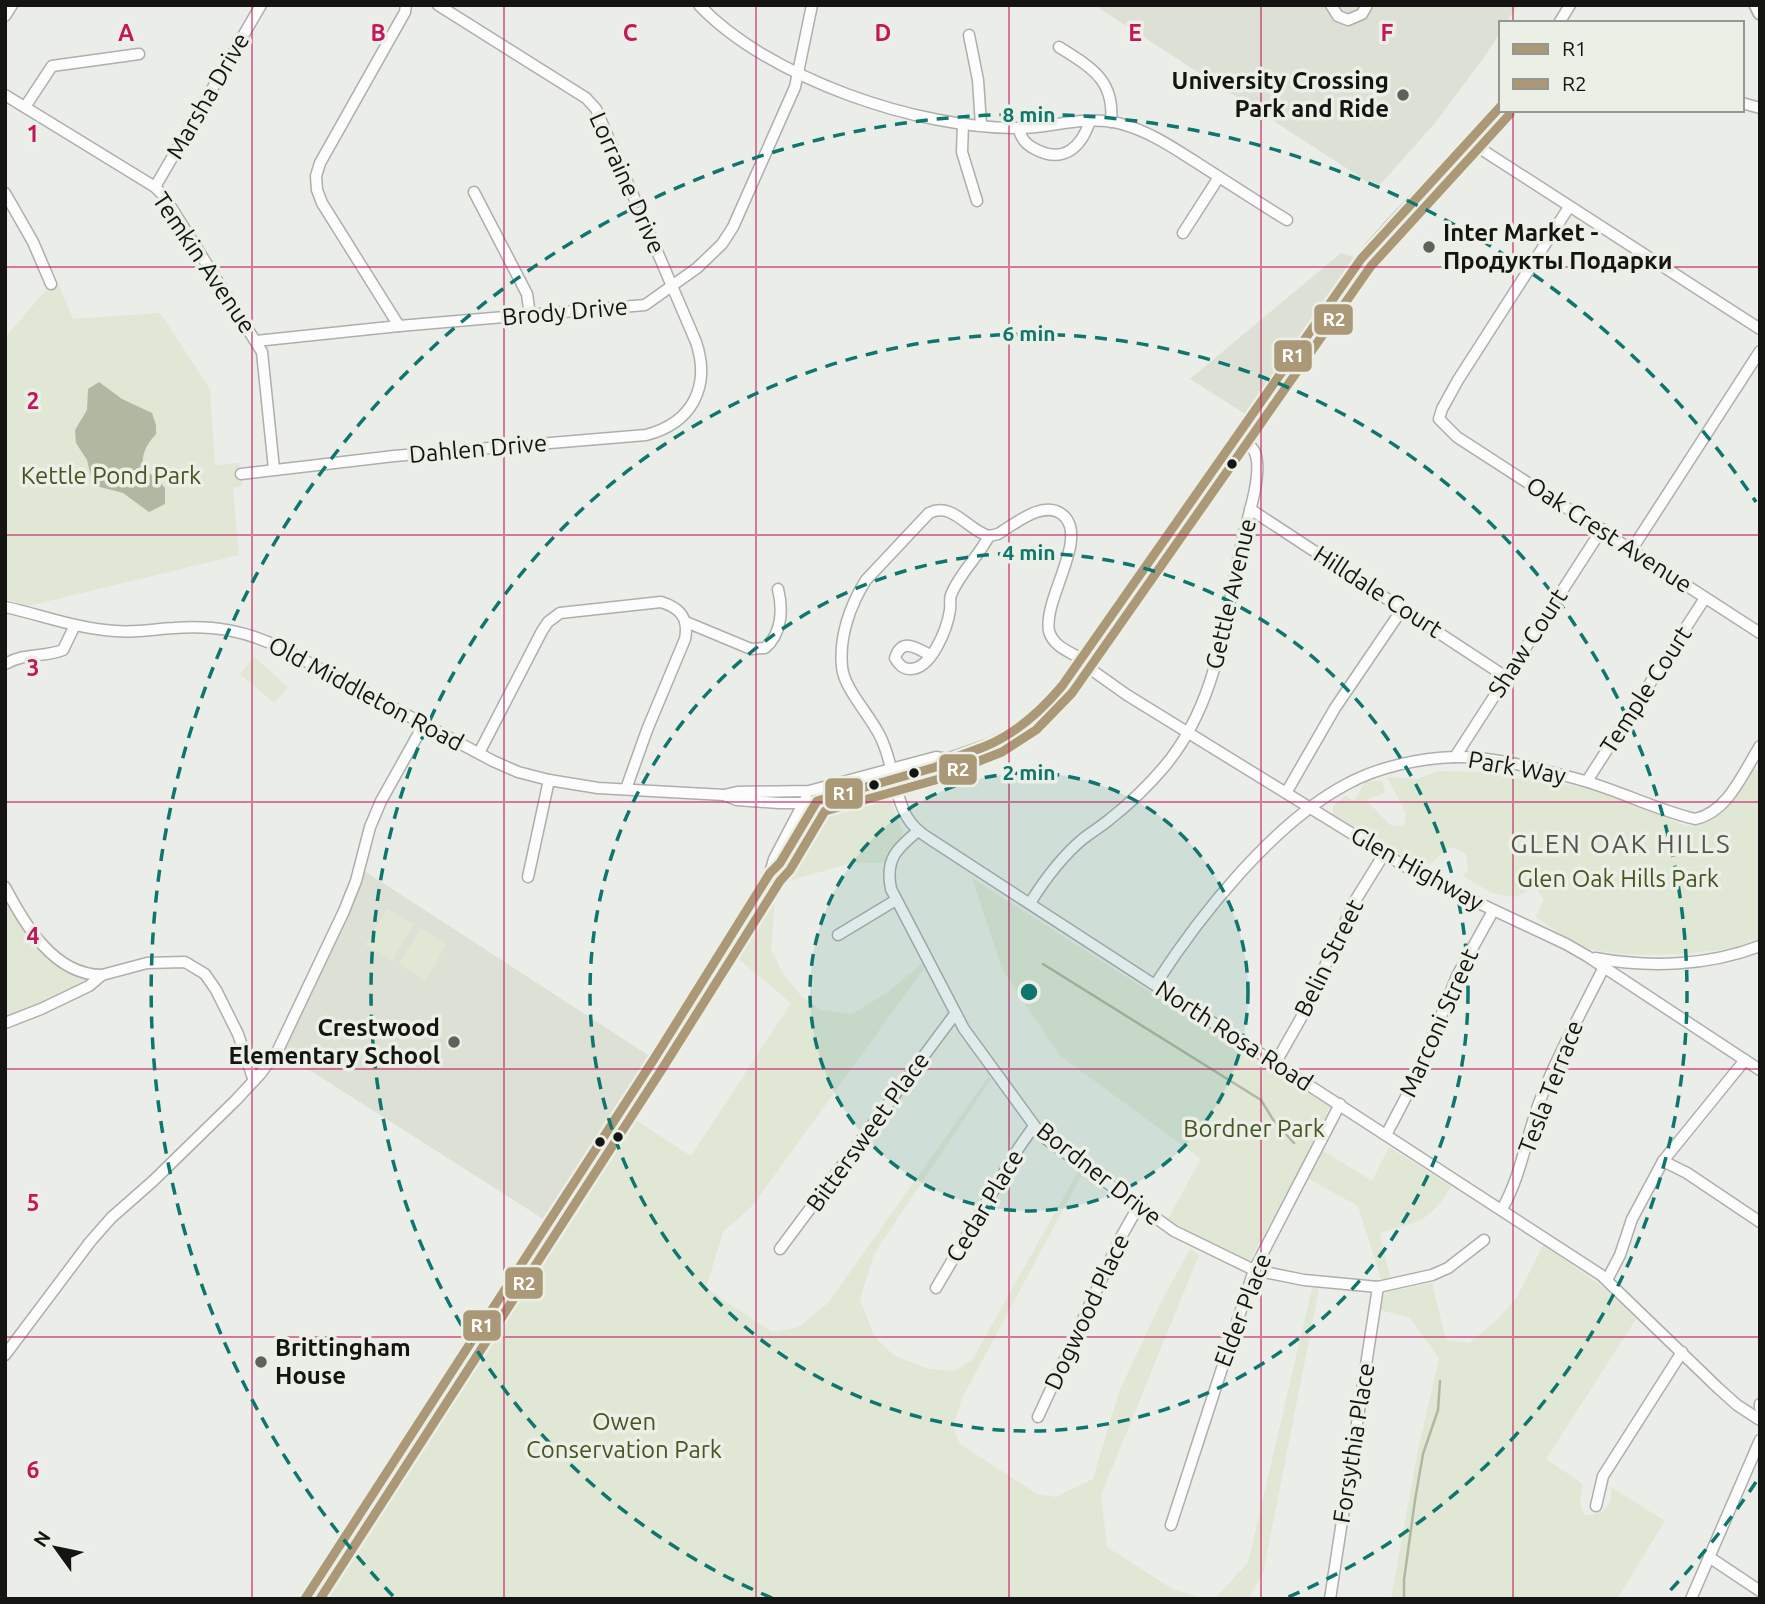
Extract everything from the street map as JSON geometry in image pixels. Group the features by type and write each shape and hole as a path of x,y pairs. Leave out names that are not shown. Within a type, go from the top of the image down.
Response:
{"main road":[{"path":"1756,5 1760,13"}],"street":[{"path":"5,16 12,5"},
{"name":"Marsha Drive","path":"155,187 261,5"},
{"path":"400,326 322,203 316,176 327,148 406,5"},
{"name":"Lorraine Drive","path":"438,5 592,104 603,124 699,351 702,382 697,394"},
{"path":"699,5 737,39 798,73 851,95 902,111 963,123 1018,128 1090,121 1111,122 1157,137 1287,220"},
{"name":"Brody Drive","path":"256,341 645,305 673,287 722,244 733,227 791,96 812,5"},
{"path":"1331,5 1338,16 1348,20 1358,17 1367,5"},
{"path":"1560,21 1570,5"},
{"path":"969,35 978,80 981,125"},
{"path":"1059,47 1094,70 1102,80 1111,98 1111,122"},
{"path":"25,107 52,66 139,54"},
{"name":"Temkin Avenue","path":"5,95 155,187 167,201 256,341 264,358 274,469"},
{"name":"Old Middleton Road","path":"724,795 737,800 805,803 892,776 936,757 947,759 987,746 1022,726 1051,700 1361,259 1499,108"},
{"path":"1018,128 1021,139 1028,145 1047,155 1059,155 1070,151 1077,144 1087,132 1090,121"},
{"path":"963,123 962,152 976,201"},
{"path":"1470,142 1760,329"},
{"path":"1183,233 1219,177"},
{"path":"474,192 527,294 530,315"},
{"path":"5,193 33,242 51,284"},
{"name":"Oak Crest Avenue","path":"1570,206 1441,410 1439,419 1457,437 1760,633"},
{"path":"1632,549 1760,351"},
{"name":"Dahlen Drive","path":"241,474 646,435 681,419 697,394"},
{"name":"Gettle Avenue","path":"1030,903 1059,863 1084,838 1127,804 1163,768 1188,732 1217,665 1257,480 1253,449 1237,437"},
{"name":"Glen Highway","path":"989,536 998,534 1043,509 1057,512 1070,524 1071,539 1048,626 1054,641 1127,695 1384,854 1419,874 1587,956 1760,1070"},
{"name":"Hilldale Court","path":"1250,509 1506,677"},
{"name":"North Rosa Road","path":"989,536 947,510 934,510 925,516 882,562 858,593 842,644 844,678 882,738 905,813 918,831 1502,1209 1607,1280 1727,1396 1760,1420"},
{"name":"Shaw Court","path":"1455,757 1602,529"},
{"path":"930,654 939,645 950,612 951,595 989,536"},
{"path":"479,753 542,631 554,616 560,613 661,602 677,608 686,622 751,649 765,648 772,641 780,618 778,589"},
{"name":"Temple Court","path":"1587,781 1705,598"},
{"name":"Old Middleton Road","path":"5,607 75,625 128,632 198,628 239,631 283,649 518,772 549,780 598,788 724,795 737,792 809,791 892,776"},
{"path":"1286,793 1335,708 1403,608"},
{"path":"626,789 685,639 686,622"},
{"path":"5,664 23,655 63,650 75,625"},
{"path":"5,1355 111,1218 203,1133 254,1081 278,1050 356,881 370,827 381,801 424,724"},
{"name":"Park Way","path":"1155,985 1186,940 1258,854 1310,807 1371,773 1455,757 1497,762 1587,781 1695,820 1713,813 1725,803 1760,747"},
{"path":"528,877 549,780"},
{"path":"306,1599 770,873 780,863 817,800 809,791 774,859 770,873"},
{"path":"779,803 788,818 789,828"},
{"name":"Bordner Drive","path":"918,831 901,846 889,868 891,890 955,1014 977,1049 1042,1136 1138,1207 1174,1231 1254,1270 1304,1280 1394,1285 1448,1268 1484,1240"},
{"name":"Belin Street","path":"1276,1062 1300,1018 1355,901 1384,854"},
{"path":"5,887 47,950 75,971 102,975 147,963 174,960 185,962 205,974 238,1034 254,1081"},
{"path":"838,935 896,900"},
{"name":"Marconi Street","path":"1387,1135 1417,1076 1457,976 1493,911"},
{"path":"1587,956 1627,962 1683,962 1725,957 1760,946"},
{"name":"Tesla Terrace","path":"1502,1209 1519,1171 1552,1070 1604,967"},
{"path":"5,1023 89,986 102,975"},
{"name":"Bittersweet Place","path":"780,1249 955,1014"},
{"path":"1607,1280 1620,1255 1632,1219 1663,1161 1745,1060"},
{"name":"Elder Place","path":"1171,1525 1254,1270 1340,1104"},
{"name":"Cedar Place","path":"936,1288 1034,1126"},
{"path":"1663,1161 1687,1173 1760,1222"},
{"name":"Dogwood Place","path":"1038,1417 1121,1237 1138,1207"},
{"name":"Forsythia Place","path":"1330,1599 1378,1286"},
{"path":"1596,1506 1603,1476 1682,1352"},
{"path":"1691,1599 1760,1440"},
{"path":"1709,1557 1760,1591"}],"shaded area":[{"path":"1094,5 1518,5 1507,21 1499,21 1499,34 1435,123 1377,188"},
{"path":"1341,253 1361,259 1250,417 1190,379"},
{"path":"99,382 122,399 152,413 156,434 145,450 143,469 165,488 165,504 149,512 123,493 100,487 92,481 87,460 76,443 75,430 87,410 88,389"},
{"name":"Crestwood Elementary School","path":"360,868 654,1059 548,1222 278,1050"}],"green space":[{"name":"Kettle Pond Park","path":"59,285 73,319 160,313 210,389 215,465 240,463 242,486 233,488 239,555 28,606 5,599 5,338 45,291"},
{"path":"254,657 288,687 274,703 240,674"},
{"name":"Glen Oak Hills Park","path":"1754,768 1760,772 1760,940 1698,952 1644,955 1598,951 1582,946 1536,917 1544,900 1536,888 1515,897 1492,893 1463,876 1468,869 1466,854 1452,847 1431,864 1409,860 1333,815 1333,806 1346,796 1354,801 1365,782 1382,780 1385,793 1366,800 1390,825 1404,826 1406,813 1387,777 1418,779 1438,771 1483,772 1599,790 1685,826 1698,825 1718,815 1726,807"},
{"name":"Owen Conservation Park","path":"879,791 889,797 903,832 884,863 852,863 788,881 775,902 771,949 782,972 802,997 821,1010 852,1014 888,992 922,963 925,967 753,1205 723,1232 706,1288 772,1332 799,1327 828,1303 989,1076 991,1079 874,1254 860,1299 874,1336 893,1355 928,1369 954,1371 972,1360 1079,1170 1083,1173 962,1398 953,1427 960,1444 1037,1494 1056,1497 1093,1479 1119,1392 1162,1300 1190,1249 1199,1255 1101,1495 1107,1547 1174,1590 1207,1599 324,1599 575,1208 571,1205 628,1115 691,1156 791,1003 730,952 821,807"},
{"name":"Bordner Park","path":"972,878 1330,1107 1312,1144 1372,1181 1389,1147 1451,1186 1430,1214 1380,1233 1390,1278 1381,1279 1358,1206 1298,1173 1249,1262 1213,1246 1168,1219 1201,1159 1059,1055 1002,969"},
{"path":"5,895 24,928 41,950 70,973 93,978 30,1010 5,1018"},
{"path":"387,908 414,924 392,961 365,945"},
{"path":"421,928 447,944 425,981 398,964"},
{"path":"1543,1245 1603,1287 1636,1319 1546,1459 1583,1484 1580,1502 1584,1515 1597,1514 1605,1508 1610,1500 1611,1487 1665,1521 1617,1599 1391,1599 1418,1450 1439,1358 1410,1318 1377,1309 1380,1298 1387,1292 1432,1283 1446,1340 1469,1343 1497,1320 1517,1297"},
{"path":"1312,1288 1319,1289 1263,1574 1248,1599 1214,1599 1248,1563"}],"waterway":[{"path":"1043,964 1261,1100 1274,1121 1294,1143"},
{"path":"1404,1599 1415,1500 1423,1454 1438,1410 1440,1381"}],"transit line":[{"name":"R1","path":"305,1599 654,1059 770,873 780,863 817,801 936,767 986,746 1018,728 1046,704 1062,686 1361,259 1499,108"},
{"name":"R2","path":"320,1599 664,1066 780,881 790,870 825,811 939,779 1002,752 1036,730 1072,693 1371,266 1510,114"}],"place":[{"name":"University Crossing Park and Ride","path":"1403,95"},
{"name":"Inter Market - Продукты Подарки","path":"1429,247"},
{"name":"Crestwood Elementary School","path":"454,1042"},
{"name":"Brittingham House","path":"261,1362"}],"district":[{"name":"GLEN OAK HILLS","path":"1621,844"}]}
